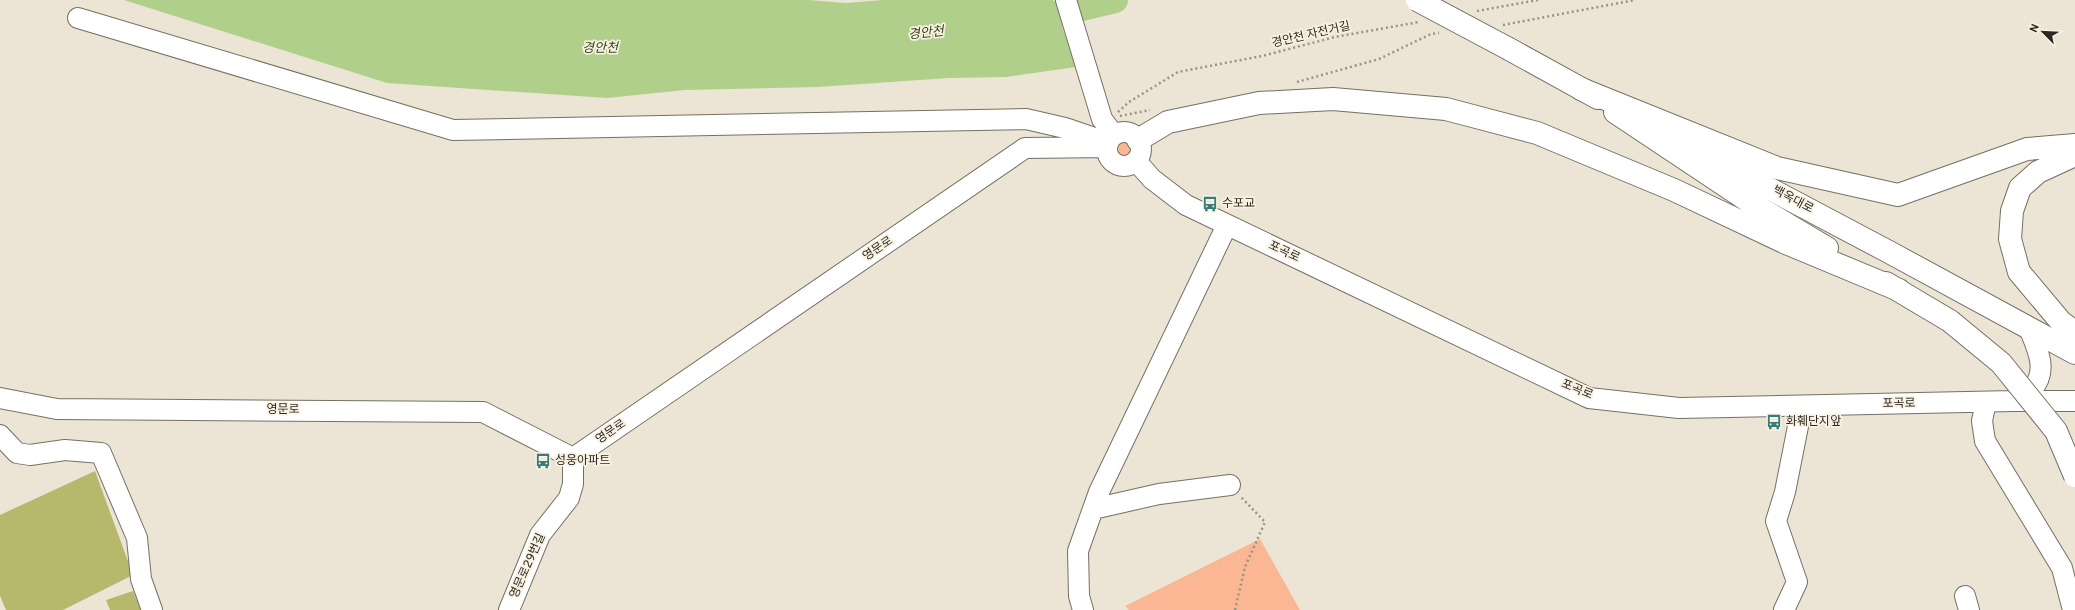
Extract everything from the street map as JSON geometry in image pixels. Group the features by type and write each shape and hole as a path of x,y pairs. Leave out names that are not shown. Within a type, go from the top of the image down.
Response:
{"main road":[{"name":"백옥대로","path":"1417,0 1581,89 1890,252 2075,353"},
{"path":"1581,89 1777,168 1898,195 2027,149 2075,145"},
{"path":"1581,89 1753,204 1950,321 2001,363 2056,431 2075,476"},
{"path":"1137,150 1168,122 1259,103 1332,99 1446,110 1537,133 1674,190 1786,243 1899,290"},
{"path":"2075,155 2038,172 2020,188 2012,211 2010,239 2020,272 2061,322 2075,332"}],"street":[{"path":"78,18 453,130 1026,119 1065,128 1110,135 1125,131 1131,133 1137,150 1128,165 1117,164 1108,156 1110,135 1102,119 1066,0"},
{"name":"영문로","path":"0,398 57,409 483,412 573,458 1024,148 1110,135"},
{"name":"포곡로","path":"1137,150 1152,179 1186,204 1589,398 1679,408 2075,401"},
{"path":"1083,610 1079,596 1078,551 1099,492 1227,225"},
{"path":"2013,401 2031,390 2040,376 2041,358 2029,328"},
{"path":"1986,402 1982,421 1985,442 2062,568 2073,610"},
{"path":"1784,610 1797,582 1776,520 1785,492 1802,406"},
{"path":"0,435 17,453 30,456 65,450 102,453 137,538 141,579 152,610"},
{"name":"영문로29번길","path":"509,610 540,534 569,498 573,484 573,458"},
{"path":"1093,509 1159,494 1230,485"}],"path":[{"path":"1475,12 1538,0"},
{"path":"1498,26 1635,0"},
{"name":"경안천 자전거길","path":"1110,135 1129,102 1178,72 1262,56 1335,37 1421,22"},
{"path":"1295,82 1379,59 1431,34 1446,32"},
{"path":"1110,135 1158,109"},
{"path":"1230,485 1265,522 1245,567 1235,610"}],"shaded area":[{"path":"1124,138 1132,141 1135,149 1132,157 1124,160 1116,157 1113,149 1116,141"},
{"path":"1260,539 1300,610 1129,610 1125,606"}],"water":[{"name":"경안천","path":"124,0 808,0 846,3 883,0 1053,0 1076,67 1006,77 949,78 818,87 685,90 607,98 387,83"}],"building":[{"path":"95,471 133,575 63,610 6,610 0,596 0,515"},
{"path":"133,591 141,610 110,610 106,600"}],"waterway":[{"name":"경안천","path":"1023,22 1115,0"}],"place":[{"name":"수포교","path":"1210,204"},
{"name":"화훼단지앞","path":"1774,422"},
{"name":"성웅아파트","path":"543,461"}]}
